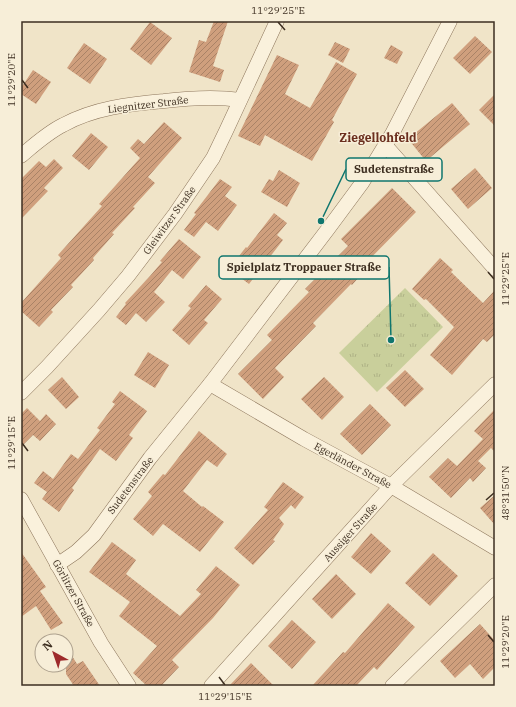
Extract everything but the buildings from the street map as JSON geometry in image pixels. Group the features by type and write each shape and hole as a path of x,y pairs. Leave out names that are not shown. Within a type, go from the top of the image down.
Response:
{"street":[{"name":"Gleiwitzer Straße","path":"21,393 99,310 128,276 175,214 213,158 277,21"},
{"name":"Sudetenstraße","path":"57,565 76,552 94,535 150,458 210,384 349,200 392,134 450,21"},
{"name":"Liegnitzer Straße","path":"21,156 50,132 64,124 105,109 138,103 189,98 228,98 240,100"},
{"path":"385,145 495,269"},
{"name":"Egerländer Straße","path":"210,384 304,439 391,486 495,548"},
{"name":"Aussiger Straße","path":"211,686 391,486 495,384"},
{"name":"Görlitzer Straße","path":"21,499 102,643 129,686"},
{"path":"392,686 495,585"}],"green space":[{"path":"405,288 443,327 377,392 339,353"}],"place":[{"name":"Sudetenstraße","path":"321,221"},
{"name":"Spielplatz Troppauer Straße","path":"391,340"}],"district":[{"name":"Ziegellohfeld","path":"378,138"}]}
